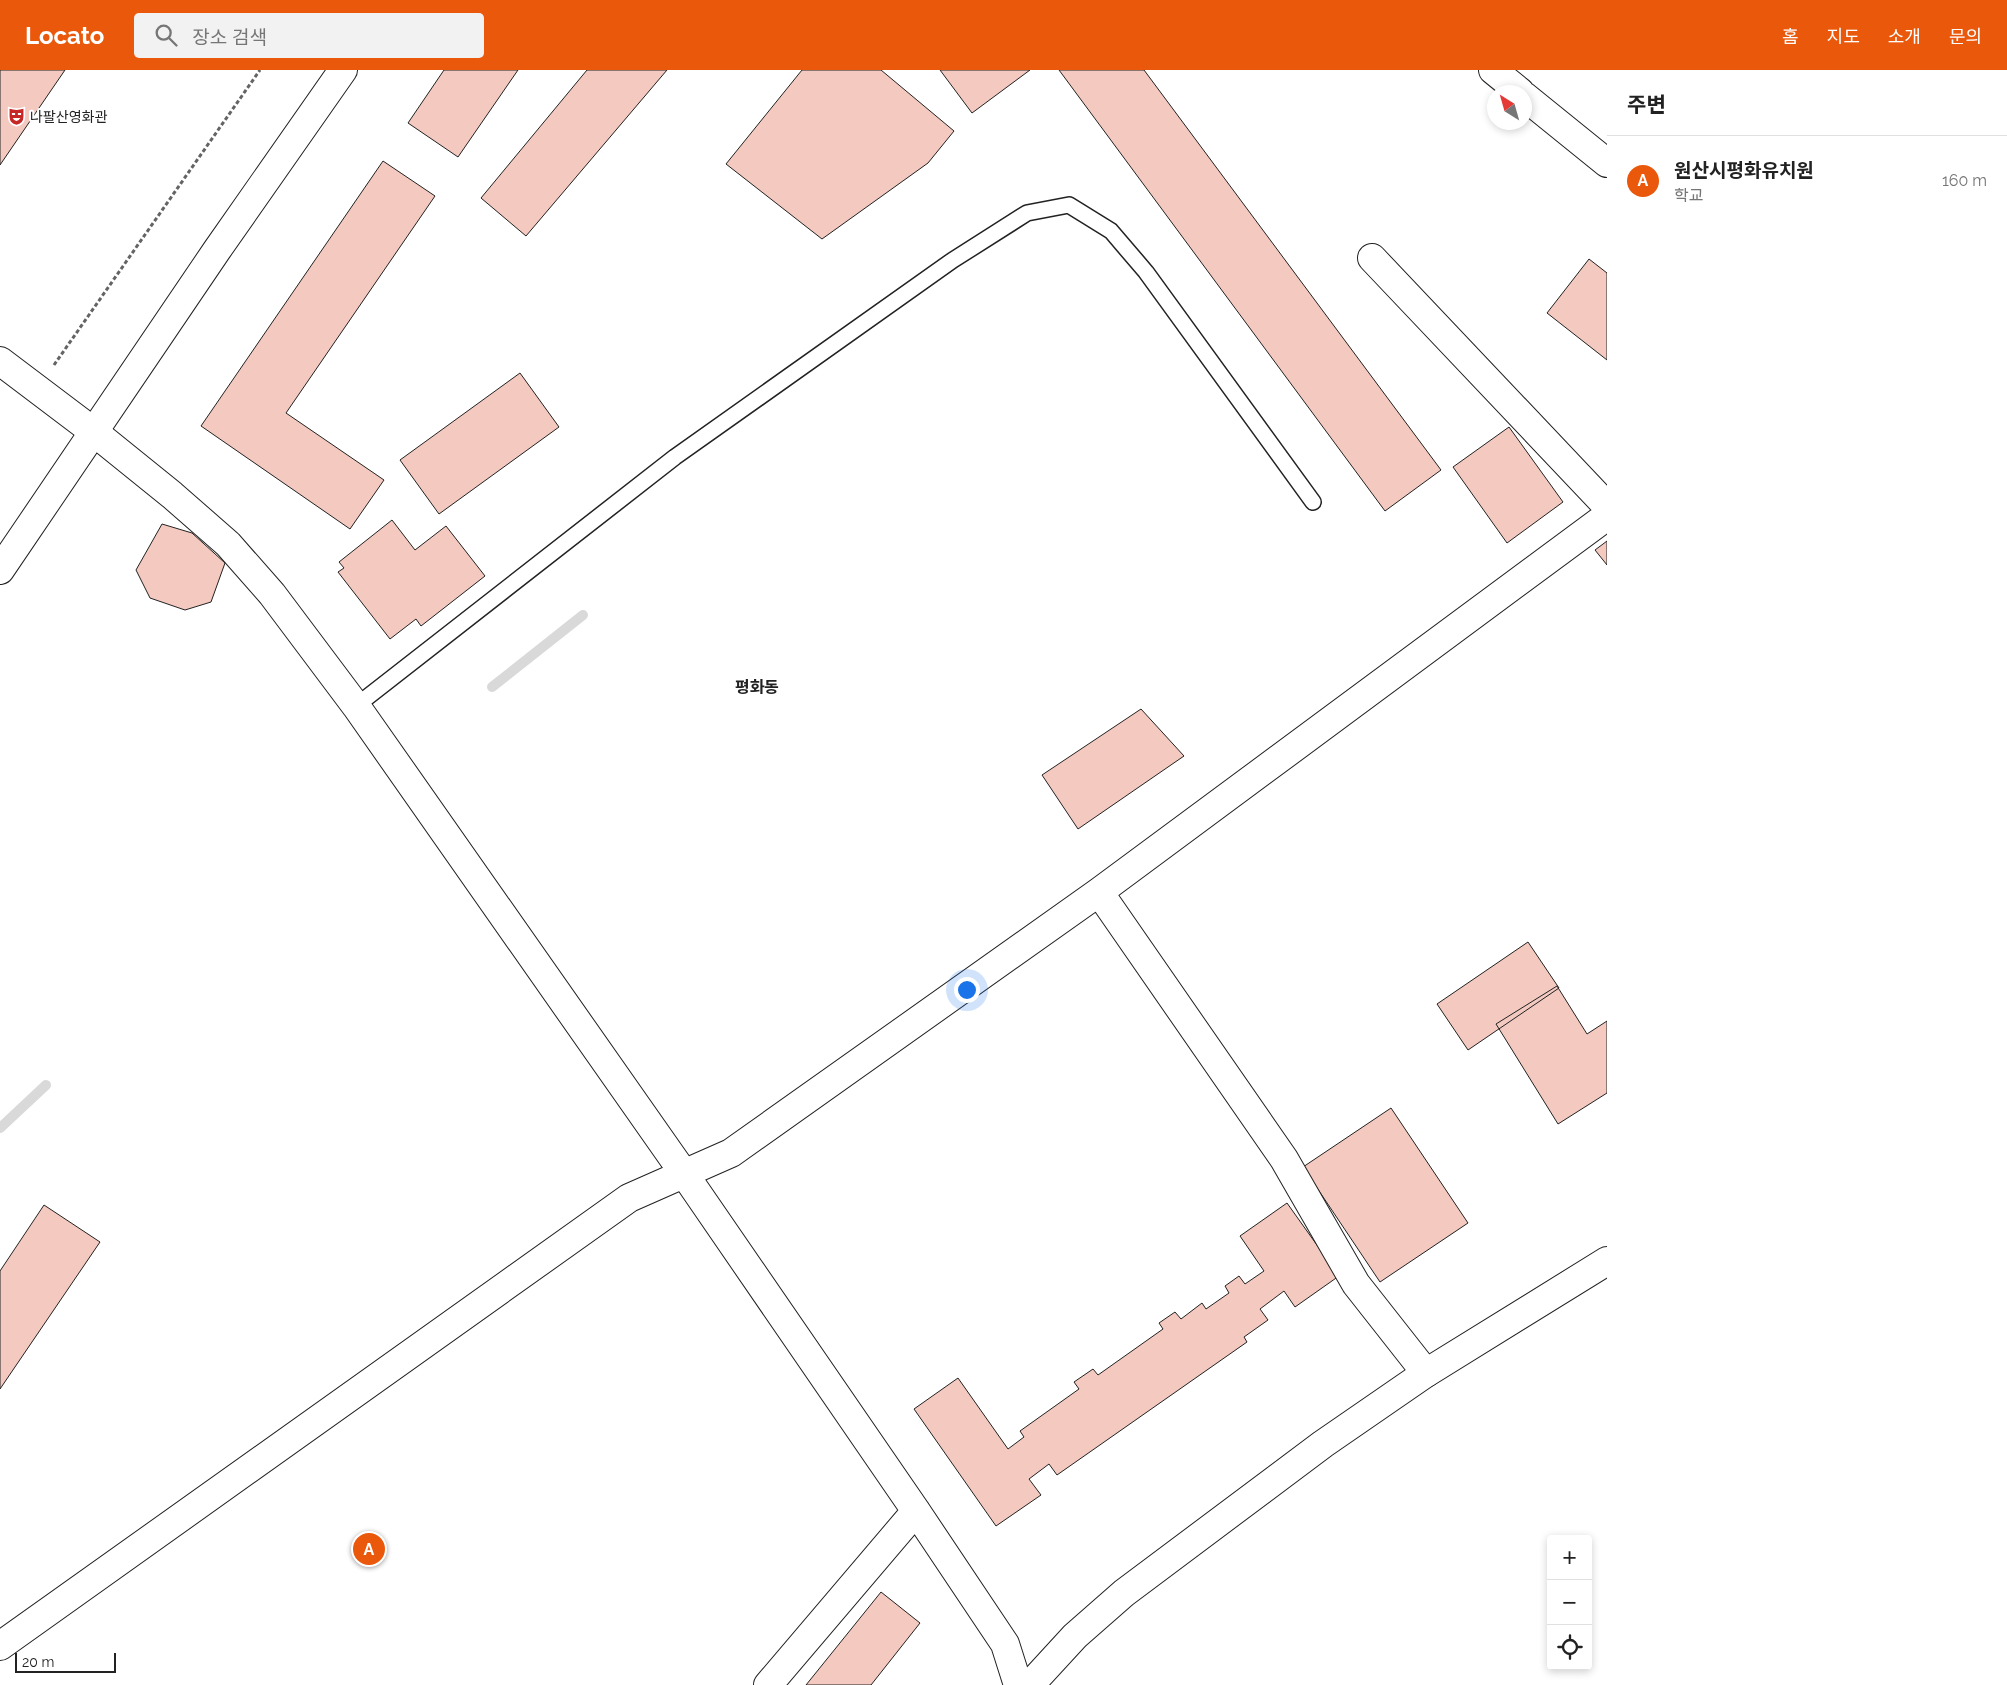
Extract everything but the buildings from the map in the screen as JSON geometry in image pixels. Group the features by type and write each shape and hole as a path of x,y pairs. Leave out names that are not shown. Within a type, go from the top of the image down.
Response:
{"main road":[{"path":"0,570 217,250 343,70"},
{"path":"1493,70 1511,85"},
{"path":"1532,102 1607,163"},
{"path":"1372,258 1607,506"},
{"path":"0,361 94,432 172,495 228,544 272,594 356,706 685,1175 916,1511 1005,1644 1018,1685"},
{"path":"0,1646 629,1198 685,1175 731,1153 1099,892 1607,516"},
{"path":"1099,892 1284,1159 1356,1284 1426,1373"},
{"path":"1030,1685 1075,1636 1124,1593 1323,1444 1426,1373 1607,1262"},
{"path":"768,1685 916,1511"}],"lane":[{"path":"356,706 676,457 953,260 1027,213 1070,205 1111,231 1146,272 1313,502"}],"path":[{"path":"36,390 260,70"}],"waterway":[{"path":"492,687 583,615"},
{"path":"0,1128 46,1085"}],"place":[{"name":"나팔산영화관","path":"16,117"},
{"name":"원산시평화유치원","path":"369,1549"}],"district":[{"name":"평화동","path":"757,687"}]}
